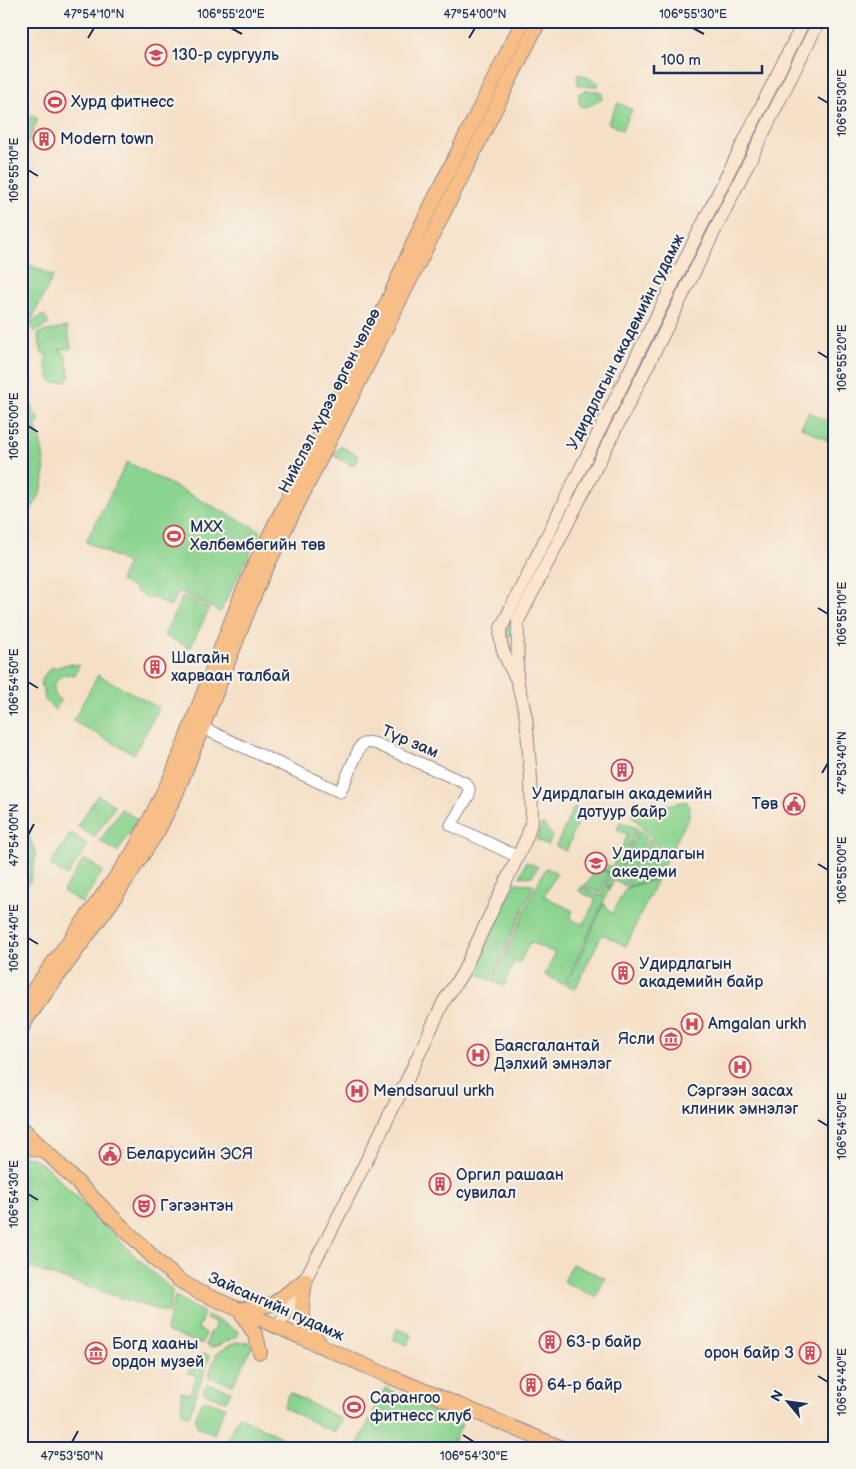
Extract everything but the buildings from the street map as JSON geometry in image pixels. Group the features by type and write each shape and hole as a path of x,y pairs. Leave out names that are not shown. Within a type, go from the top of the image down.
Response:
{"highway":[{"path":"21,1146 44,1150"}],"main road":[{"name":"Нийслэл хүрээ өргөн чөлөө","path":"21,1006 134,850 163,794 203,728 264,546 387,303 421,226 523,21"},
{"name":"Нийслэл хүрээ өргөн чөлөө","path":"21,1029 114,899 158,831 176,794 185,758 250,591 282,535 539,21"},
{"name":"Удирдлагын академийн гудамж","path":"517,680 508,663 501,639 501,628 804,21"},
{"name":"Удирдлагын академийн гудамж","path":"278,1328 305,1280 401,1091 444,1001 462,974 530,828 532,804 526,717 517,680 518,621 649,364 819,21"},
{"path":"501,639 509,643 514,641 517,633"},
{"name":"Зайсангийн гудамж","path":"21,1127 160,1264 179,1280 197,1291 278,1328 562,1448"},
{"path":"260,1352 256,1336 240,1310 273,1304 305,1280"},
{"path":"305,1280 302,1317 312,1334 323,1346"}],"street":[{"name":"Түр зам","path":"203,728 340,792 360,747 368,742 377,744 465,783 469,788 469,795 451,825 518,857"}],"green space":[{"path":"750,21 780,21 774,33"},
{"path":"578,74 599,83 598,86 579,86"},
{"path":"587,90 597,91 602,94 602,99 587,107 581,106 579,93"},
{"path":"618,103 632,110 622,130 608,123"},
{"path":"21,111 38,119 22,156 21,156"},
{"path":"752,138 754,138 514,634 507,636 505,632"},
{"path":"21,261 53,276 32,319 21,314"},
{"path":"44,315 49,324 34,332 29,323"},
{"path":"67,327 71,348 59,350 65,354 70,378 67,381 54,383 50,380 46,366 46,356 48,353 42,354 38,333"},
{"path":"21,381 22,384 28,384 30,390 27,392 34,415 38,416 40,422 35,424 43,453 44,473 41,492 36,502 21,521"},
{"path":"809,412 835,425 827,440 801,427"},
{"path":"340,446 358,456 353,466 334,456"},
{"name":"МХХ Хөлбөмбөгийн төв","path":"127,462 261,531 220,612 179,591 171,607 151,596 149,599 135,591 136,589 120,581 128,563 86,542"},
{"path":"183,596 209,609 190,648 164,635"},
{"path":"68,664 79,665 75,675 63,675 56,682 54,692 61,701 55,710 45,700 43,687 41,686 42,680 52,667"},
{"path":"98,675 159,708 134,754 73,721"},
{"path":"98,795 115,806 94,837 77,826"},
{"path":"687,802 689,806 689,817 667,858 631,814 638,810"},
{"path":"574,807 577,808 576,827 566,851 556,846"},
{"path":"121,809 138,820 117,852 100,841"},
{"path":"620,822 637,828 611,886 606,884 611,873 591,864 594,859 612,867 628,835 617,829"},
{"path":"21,825 27,831 36,855 30,881 21,892"},
{"path":"541,825 544,825 552,836 548,845 537,840"},
{"path":"639,829 647,838 625,886 615,881"},
{"path":"71,833 88,845 67,876 50,865"},
{"path":"649,840 666,860 658,877 627,887"},
{"path":"84,859 103,871 82,903 63,891"},
{"path":"526,862 538,867 532,876 520,877"},
{"path":"592,866 609,873 600,893 583,886 591,878"},
{"path":"546,868 557,873 544,896 573,911 570,918 583,925 596,900 579,891 581,887 601,896 606,885 610,887 565,985 545,975 555,953 530,942 519,963 514,961 504,986 493,981"},
{"path":"657,879 626,946 602,934 575,989 567,985 604,903 612,914 626,888"},
{"path":"515,883 533,884 534,886 491,980 479,974 477,965"},
{"path":"21,1155 35,1159 49,1169 137,1258 171,1289 168,1313 21,1265"},
{"path":"572,1264 605,1278 596,1297 564,1282"},
{"path":"175,1296 204,1313 198,1329 206,1333 202,1344 166,1330"},
{"path":"208,1315 238,1331 237,1337 211,1348 206,1345 216,1323 206,1319"},
{"path":"397,1329 412,1335 407,1345 393,1339"},
{"path":"236,1342 249,1343 252,1347 233,1385 209,1377 217,1353"},
{"path":"203,1353 210,1356 189,1416 182,1413 181,1392 190,1394 197,1376 187,1373"},
{"path":"208,1384 231,1391 226,1401 204,1393 204,1388"},
{"path":"385,1388 462,1425 450,1448 356,1448"},
{"path":"290,1393 341,1419 334,1433 283,1407"},
{"path":"205,1400 225,1407 214,1434 197,1427 195,1420 200,1403"},
{"path":"239,1416 302,1448 223,1448"}],"place":[{"name":"130-р сургууль","path":"156,55"},
{"name":"Хурд фитнесс","path":"55,102"},
{"name":"Modern town","path":"44,139"},
{"name":"МХХ Хөлбөмбөгийн төв","path":"174,536"},
{"name":"Шагайн харваан талбай","path":"155,667"},
{"name":"Удирдлагын академийн дотуур байр","path":"622,770"},
{"name":"Төв","path":"794,804"},
{"name":"Удирдлагын акедеми","path":"596,863"},
{"name":"Удирдлагын академийн байр","path":"623,973"},
{"name":"Amgalan urkh","path":"692,1024"},
{"name":"Ясли","path":"671,1039"},
{"name":"Баясгалантай Дэлхий эмнэлэг","path":"478,1055"},
{"name":"Сэргээн засах клиник эмнэлэг","path":"740,1067"},
{"name":"Mendsaruul urkh","path":"357,1091"},
{"name":"Беларусийн ЭСЯ","path":"110,1154"},
{"name":"Оргил рашаан сувилал","path":"440,1184"},
{"name":"Гэгээнтэн","path":"144,1206"},
{"name":"63-р байр","path":"550,1342"},
{"name":"Богд хааны ордон музей","path":"96,1353"},
{"name":"орон байр 3","path":"810,1353"},
{"name":"64-р байр","path":"531,1385"},
{"name":"Сарангоо фитнесс клуб","path":"354,1407"}]}
